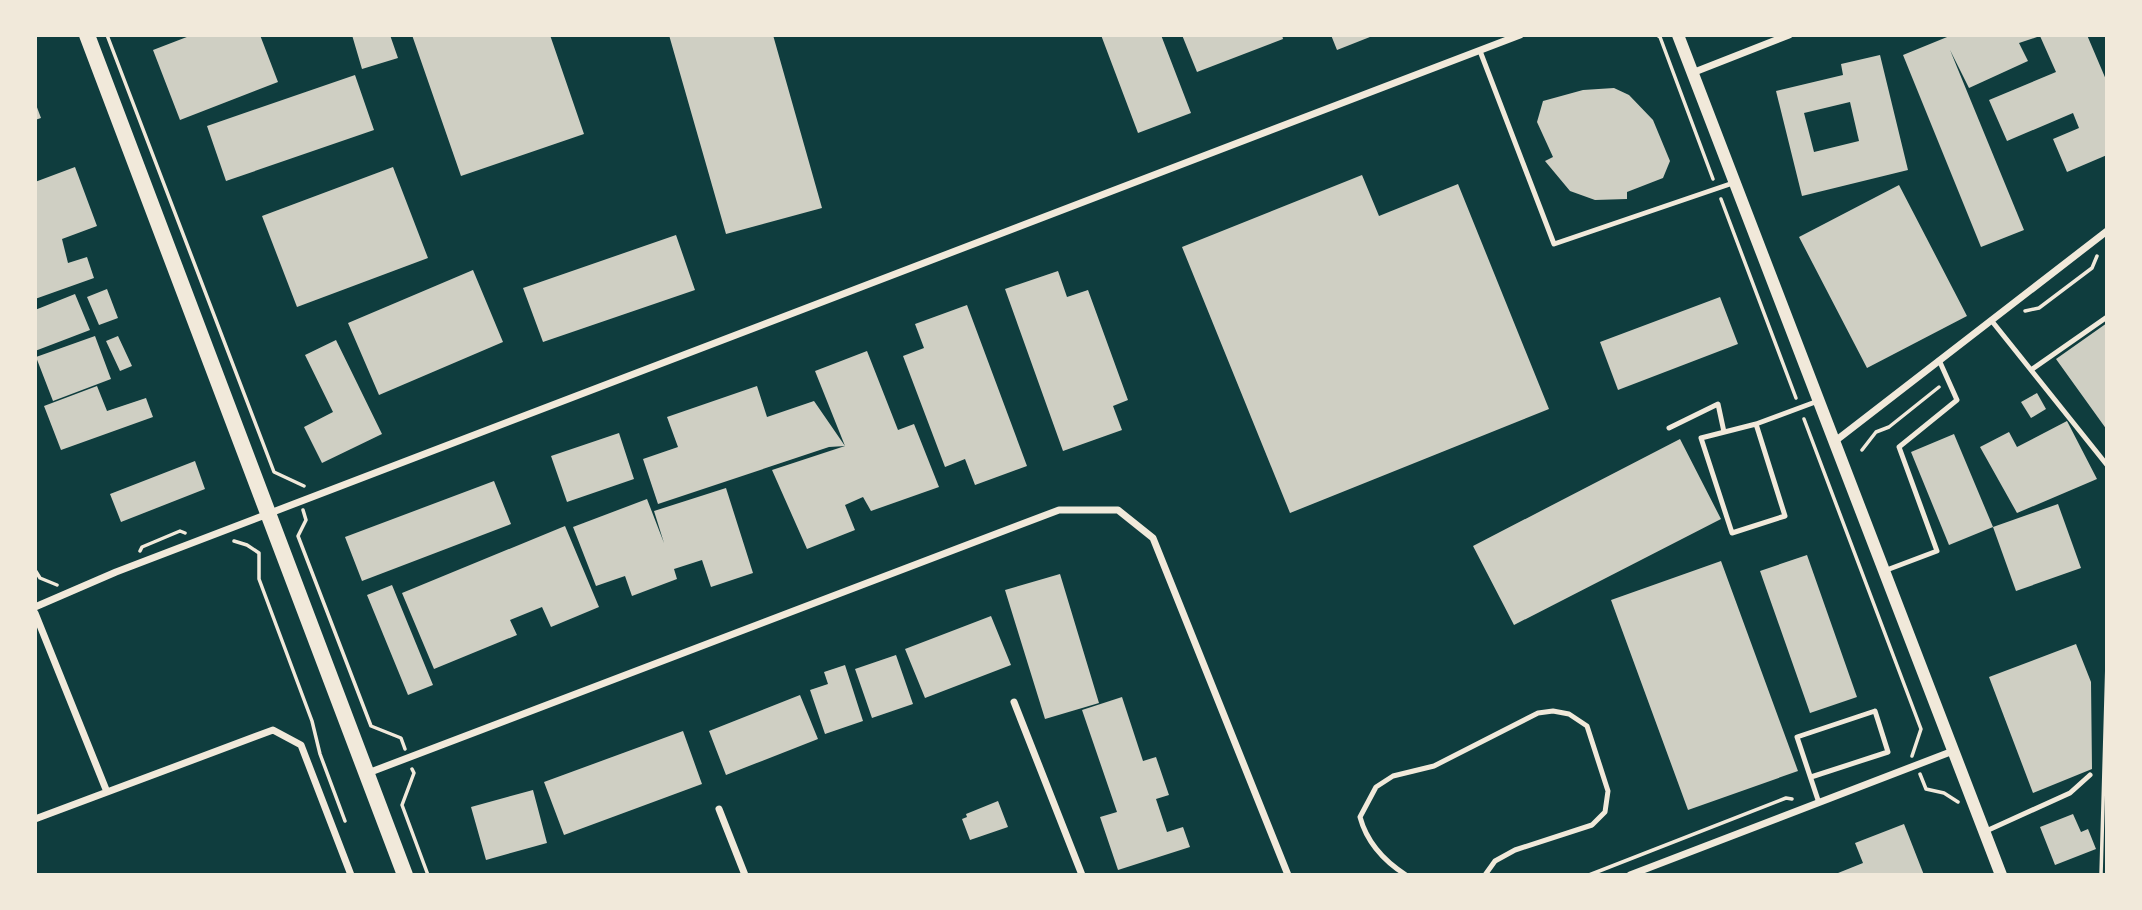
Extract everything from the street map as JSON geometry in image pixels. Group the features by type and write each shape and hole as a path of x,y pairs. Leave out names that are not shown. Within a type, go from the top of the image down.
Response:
{"main road":[{"path":"87,35 405,875"}],"street":[{"path":"35,607 116,572 1520,35"},
{"path":"1678,35 2001,875"},
{"path":"1692,73 1788,35"},
{"path":"1834,442 2107,231"},
{"path":"367,774 1059,510 1118,510 1153,538 1287,875"},
{"path":"35,613 107,792"},
{"path":"1014,702 1082,875"},
{"path":"35,819 273,730 301,745 351,875"},
{"path":"1630,875 1953,751"},
{"path":"719,809 745,875"}],"lane":[{"path":"1480,51 1554,244 1735,183"},
{"path":"2031,370 2107,317"},
{"path":"1991,320 2107,465"},
{"path":"1884,571 1937,551 1899,447 1957,400 1939,360"},
{"path":"1756,424 1785,516 1731,533 1701,438 1756,424 1818,401"},
{"path":"1669,428 1718,404 1724,432"},
{"path":"1406,875 1373,847 1362,827 1360,817 1376,787 1393,776 1434,766 1538,713 1553,711 1569,714 1587,726 1608,792 1605,812 1592,825 1505,855 1495,861 1485,875"},
{"path":"1811,777 1888,752 1875,711 1797,737 1819,803"},
{"path":"1984,832 2070,793 2090,775"}],"path":[{"path":"107,35 274,472 303,487 316,482"},
{"path":"2000,331 2027,310 2039,308 2092,268 2096,257 2101,253"},
{"path":"1862,450 1876,432 1889,428 1940,386 1946,375"},
{"path":"294,482 306,520 298,536 370,726 401,738 409,758 414,773 402,805 428,875"},
{"path":"137,556 142,547 180,531 190,535"},
{"path":"222,532 226,541 239,541 259,553 259,579 312,721 320,754 347,827"},
{"path":"35,570 40,578 46,581 55,585 65,584"},
{"path":"2101,875 2107,662"},
{"path":"1913,752 1926,789 1944,793 1962,804"}],"building":[{"path":"192,35 260,35 278,82 180,120 153,50"},
{"path":"352,35 390,35 398,58 362,69"},
{"path":"412,35 550,35 584,134 461,176"},
{"path":"669,35 773,35 822,208 726,234"},
{"path":"1101,35 1161,35 1191,113 1138,133"},
{"path":"1182,35 1282,35 1283,39 1197,72"},
{"path":"1331,35 1375,35 1337,50"},
{"path":"1952,35 2087,35 2107,82 2107,155 2067,172 2053,139 2079,128 2073,113 2007,141 1989,100 2056,72 2040,36 2019,43 2028,61 1969,88 1950,50 2024,230 1981,247 1903,55"},
{"path":"1880,55 1908,170 1802,196 1776,91 1843,75 1841,64","holes":["1850,102 1859,141 1814,152 1804,113"]},
{"path":"355,75 374,130 226,181 207,126"},
{"path":"1614,88 1629,95 1653,120 1670,161 1663,178 1627,192 1627,199 1595,200 1570,191 1545,161 1553,157 1537,122 1543,101 1583,90"},
{"path":"35,102 41,118 35,120"},
{"path":"75,167 97,226 62,239 68,263 87,257 94,278 35,299 35,182"},
{"path":"393,167 428,258 297,307 262,216"},
{"path":"1362,175 1379,216 1458,184 1549,409 1290,513 1182,247"},
{"path":"1899,185 1967,316 1867,368 1799,237"},
{"path":"676,235 695,290 543,342 523,288"},
{"path":"473,270 503,342 379,395 348,323"},
{"path":"1058,271 1067,297 1088,290 1128,400 1113,406 1122,430 1063,451 1005,289"},
{"path":"107,289 118,318 99,325 87,297"},
{"path":"75,294 90,330 35,351 35,310"},
{"path":"1720,297 1738,344 1618,390 1600,342"},
{"path":"967,305 1027,466 975,485 965,459 945,467 903,356 924,348 915,324"},
{"path":"2107,323 2107,430 2056,359"},
{"path":"95,336 111,379 53,401 36,357"},
{"path":"118,336 132,366 120,371 106,341"},
{"path":"336,340 382,434 322,463 304,427 333,412 305,355"},
{"path":"867,351 898,430 914,424 939,487 871,511 863,497 845,505 855,530 807,549 772,470 845,446 815,371"},
{"path":"97,386 107,411 146,398 153,417 61,450 44,406"},
{"path":"757,386 767,417 814,401 845,446 829,447 658,504 643,459 678,447 667,417"},
{"path":"2037,393 2046,409 2031,418 2021,402"},
{"path":"2067,421 2097,479 2017,513 1980,447 2009,432 2017,447"},
{"path":"619,433 634,479 567,502 551,456"},
{"path":"1954,434 1993,527 1949,545 1911,452"},
{"path":"1680,439 1721,519 1514,625 1473,546"},
{"path":"195,461 205,489 121,522 110,494"},
{"path":"494,481 511,524 362,581 345,537"},
{"path":"726,488 753,573 711,587 702,560 674,569 677,579 632,596 625,576 596,586 573,527 647,499 664,543 654,511"},
{"path":"2058,504 2081,568 2016,591 1993,527"},
{"path":"565,526 599,607 551,627 542,607 510,620 517,635 434,669 402,593"},
{"path":"1807,555 1857,697 1810,713 1760,571"},
{"path":"1721,561 1798,771 1688,810 1611,600"},
{"path":"1060,574 1099,703 1045,719 1005,590"},
{"path":"392,585 433,685 408,695 367,595"},
{"path":"991,616 1011,665 925,698 905,649"},
{"path":"2076,644 2091,682 2092,769 2033,793 1989,677"},
{"path":"896,655 913,704 872,718 855,669"},
{"path":"845,665 863,721 825,734 810,690 828,684 824,672"},
{"path":"800,695 818,739 726,775 709,731"},
{"path":"1122,697 1143,761 1156,757 1169,795 1156,799 1167,832 1183,827 1190,847 1118,870 1100,817 1117,812 1082,710"},
{"path":"683,731 702,784 564,835 544,782"},
{"path":"533,790 547,843 486,860 471,807"},
{"path":"998,801 1008,827 970,840 962,819 967,817 966,814"},
{"path":"2073,814 2081,832 2088,829 2096,849 2055,865 2040,827"},
{"path":"1904,824 1924,875 1833,875 1863,863 1855,843"}]}
